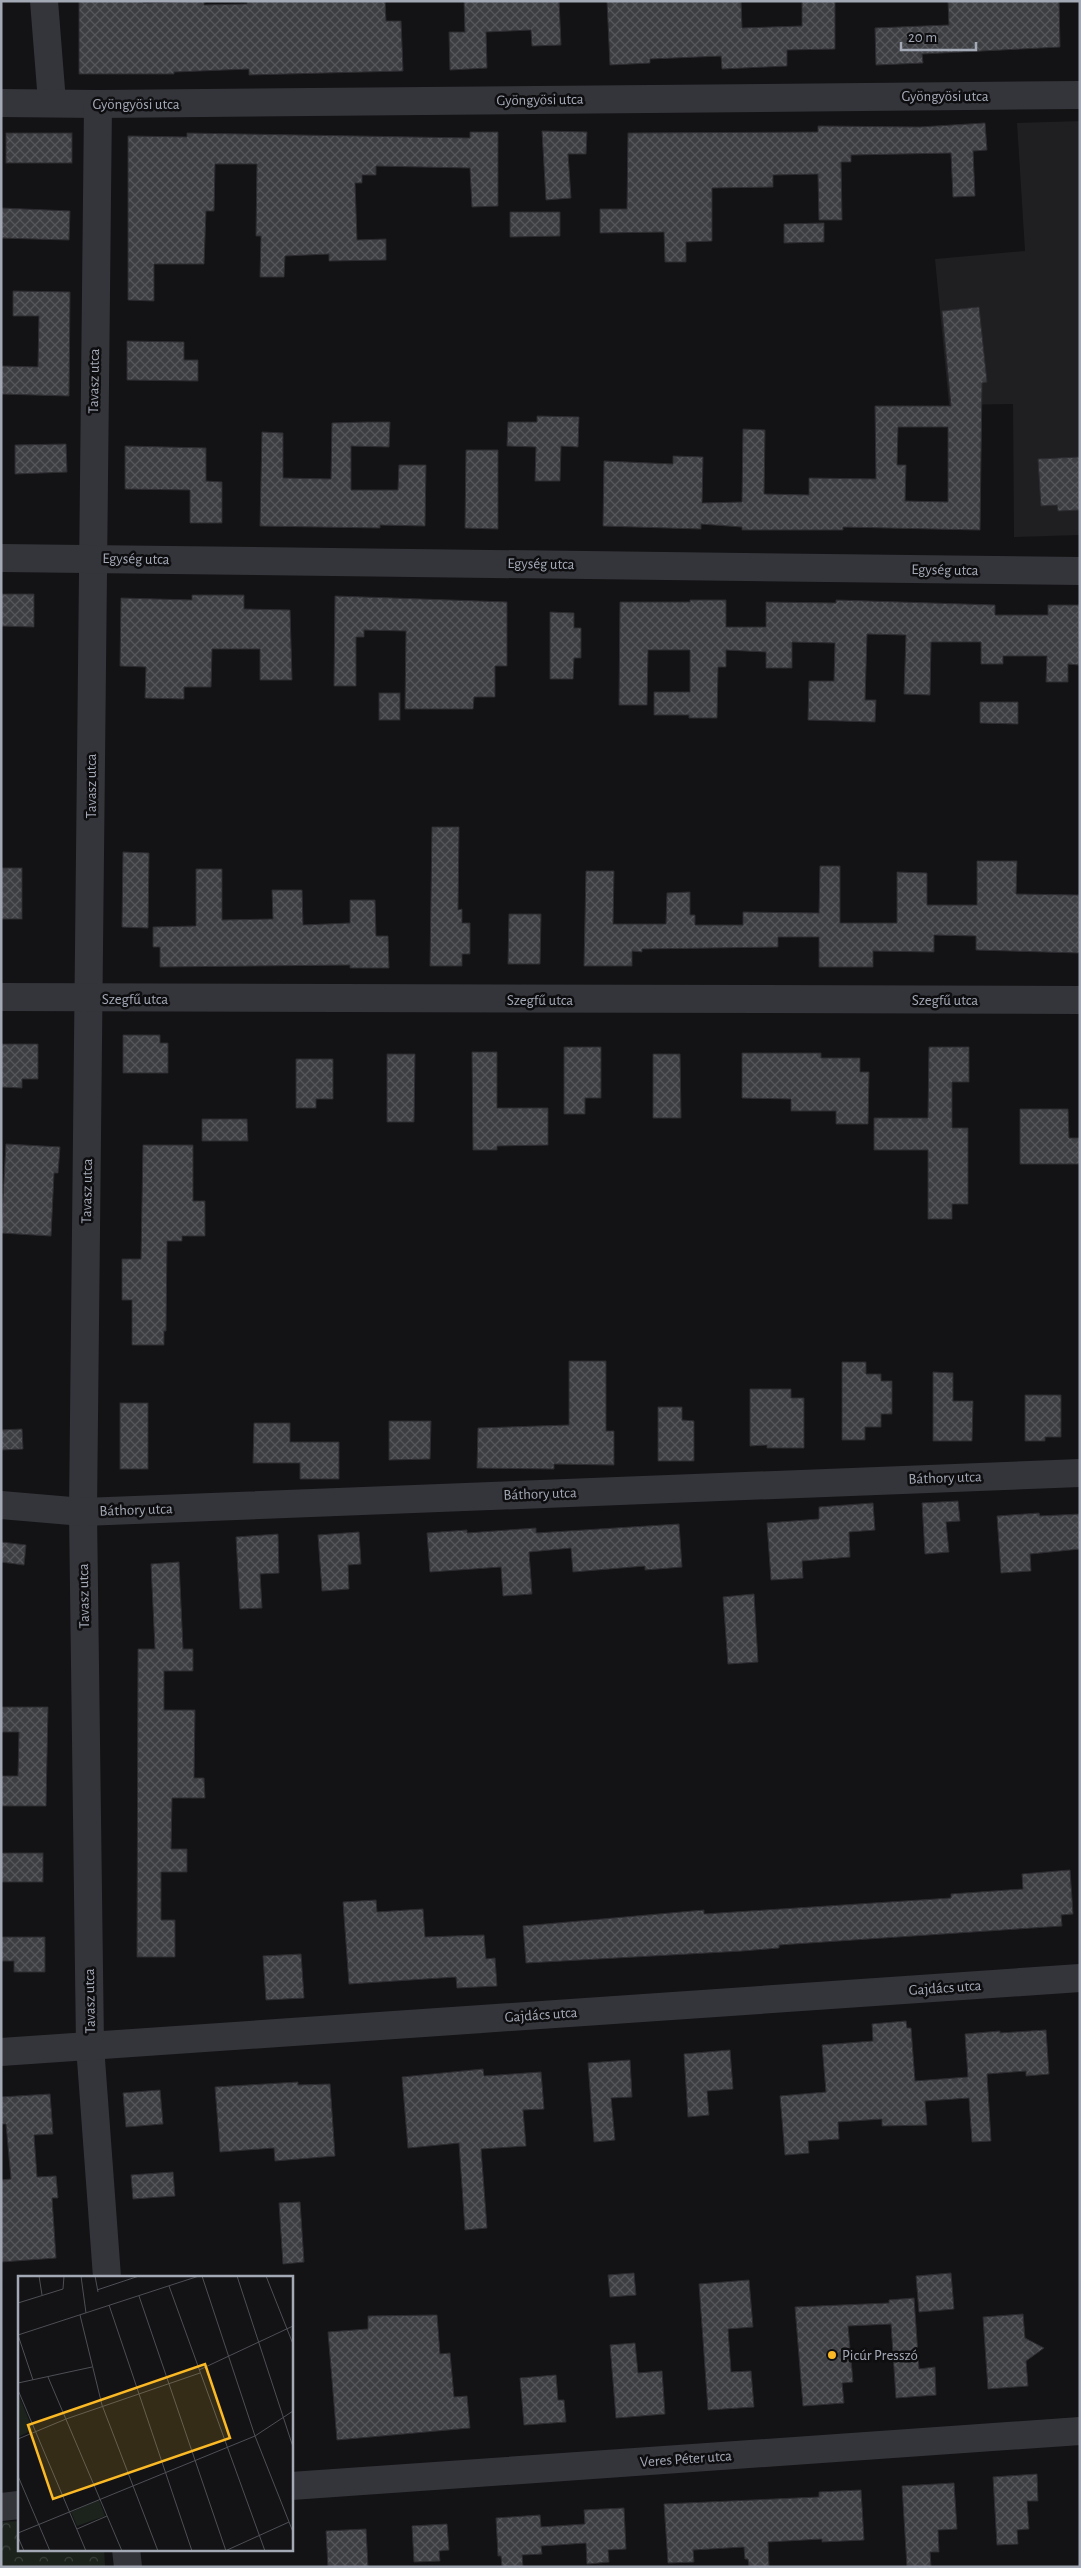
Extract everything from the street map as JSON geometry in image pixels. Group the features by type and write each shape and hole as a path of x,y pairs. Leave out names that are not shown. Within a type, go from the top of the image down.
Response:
{"street":[{"path":"44,1 52,102"},
{"name":"Gyöngyösi utca","path":"1,103 52,102 98,104 1080,95"},
{"name":"Tavasz utca","path":"98,104 92,558 90,999 83,1512 90,2046 107,2276"},
{"name":"Egység utca","path":"1,558 1080,572"},
{"name":"Szegfű utca","path":"1,997 90,999 1080,1000"},
{"name":"Báthory utca","path":"1,1505 83,1512 1080,1473"},
{"name":"Gajdács utca","path":"1,2052 1080,1978"},
{"name":"Veres Péter utca","path":"292,2486 1080,2431"},
{"path":"1,2507 18,2505"},
{"path":"126,2550 128,2567"}],"shaded area":[{"path":"1080,121 1080,535 1014,537 1013,404 949,405 935,259 1025,251 1017,123"}],"green space":[{"path":"18,2521 18,2550 104,2550 105,2567 1,2567 1,2522"}],"building":[{"path":"79,1 143,1 143,3 204,1 204,5 247,4 247,1 385,1 386,21 401,21 403,71 249,75 249,69 174,72 174,74 79,74"},
{"path":"464,1 559,1 561,45 532,46 531,30 486,32 487,68 450,70 449,32 465,32"},
{"path":"607,1 741,1 742,28 802,26 802,1 835,1 835,49 787,50 787,66 722,69 721,56 650,59 650,63 610,65"},
{"path":"948,1 1059,1 1060,47 922,54 923,63 876,65 875,28 949,25"},
{"path":"985,123 987,150 973,151 975,196 953,197 951,153 851,155 851,162 841,162 842,220 819,220 818,174 773,175 773,187 712,188 712,241 686,242 686,262 665,262 664,232 600,233 600,209 627,209 628,133 818,132 818,126 920,127"},
{"path":"542,131 587,132 586,154 568,154 571,198 546,200"},
{"path":"470,132 498,132 498,206 472,207 470,168 376,166 376,175 362,175 362,183 355,183 357,240 386,239 386,260 329,261 329,254 285,256 284,277 260,277 261,236 256,236 257,164 215,164 214,211 206,211 204,264 154,264 154,301 128,300 128,136 187,137 187,133 470,138"},
{"path":"6,133 72,133 72,163 6,163"},
{"path":"1,208 70,211 69,240 1,238"},
{"path":"510,212 560,212 560,236 510,237"},
{"path":"824,223 824,242 784,243 784,224"},
{"path":"13,291 70,292 69,396 1,394 1,366 38,367 39,316 13,316"},
{"path":"979,307 987,382 982,383 980,530 843,527 843,530 742,530 742,527 701,524 701,529 603,526 604,461 673,464 673,456 703,457 702,503 742,502 743,429 765,430 764,494 809,495 809,478 876,479 875,406 951,406 942,311","holes":["898,427 948,427 948,502 905,501 906,465 897,465"]},
{"path":"127,341 184,342 184,360 198,360 198,381 127,380"},
{"path":"537,416 579,417 578,447 561,446 560,481 535,481 536,447 507,446 508,422 537,422"},
{"path":"390,422 389,447 351,446 351,490 398,490 399,465 426,465 425,526 380,525 380,528 260,526 262,432 283,433 283,478 331,479 332,423"},
{"path":"66,444 67,472 15,474 15,445"},
{"path":"125,446 206,448 206,481 222,482 222,523 190,523 190,490 125,489"},
{"path":"466,450 498,450 498,529 465,528"},
{"path":"1080,457 1080,510 1058,511 1057,505 1041,506 1038,459"},
{"path":"1,594 34,594 34,627 1,626"},
{"path":"192,595 244,595 244,609 290,610 292,680 260,680 260,649 212,649 211,687 184,687 184,699 145,698 146,667 120,666 121,598 192,600"},
{"path":"335,596 507,602 507,666 495,666 495,697 474,697 473,709 405,709 406,631 364,630 364,637 356,637 356,686 334,686"},
{"path":"690,600 726,600 726,627 766,627 766,602 836,603 836,600 995,605 995,615 1048,615 1048,605 1080,605 1079,665 1068,664 1068,682 1046,682 1047,656 1003,656 1003,664 981,664 981,642 931,642 930,695 904,694 906,635 867,634 865,700 876,700 875,722 808,720 809,681 834,681 835,643 792,642 792,668 766,668 766,652 726,650 726,667 718,667 717,718 689,718 689,715 654,715 654,692 690,692 690,650 648,650 647,705 619,705 620,602 690,602"},
{"path":"550,612 574,613 574,628 581,628 581,658 574,658 573,679 550,679"},
{"path":"379,693 400,693 400,720 379,720"},
{"path":"980,702 1018,702 1018,724 980,723"},
{"path":"432,827 459,827 458,910 462,909 462,923 470,923 470,954 462,954 462,966 430,966"},
{"path":"123,852 149,853 148,928 122,927"},
{"path":"977,861 1017,861 1016,894 1079,895 1080,953 976,950 976,936 934,935 934,952 873,951 873,967 819,967 819,937 778,937 778,947 642,949 642,952 632,951 632,966 584,966 586,871 614,871 613,924 666,924 667,893 690,892 690,915 695,915 695,925 743,925 743,912 819,913 820,866 840,866 840,923 897,923 897,872 927,873 927,905 977,905"},
{"path":"1,868 22,868 22,919 1,919"},
{"path":"196,869 222,869 222,920 273,919 272,890 302,890 303,925 350,923 350,900 375,900 376,936 388,936 389,968 350,968 350,965 160,967 160,947 153,947 153,927 196,926"},
{"path":"509,914 541,914 540,964 508,964"},
{"path":"123,1035 160,1035 160,1043 168,1043 168,1073 123,1073"},
{"path":"1,1044 38,1044 38,1079 22,1079 22,1088 1,1087"},
{"path":"564,1047 601,1047 601,1098 585,1098 585,1114 564,1114"},
{"path":"929,1047 969,1047 969,1082 952,1082 952,1128 968,1128 968,1204 952,1204 952,1219 928,1219 928,1150 874,1150 874,1118 928,1118"},
{"path":"472,1052 497,1052 497,1108 548,1108 548,1145 497,1146 497,1150 473,1150"},
{"path":"742,1053 821,1053 821,1058 860,1058 860,1072 869,1072 868,1124 836,1124 836,1111 791,1111 791,1099 742,1098"},
{"path":"387,1054 415,1054 414,1122 387,1122"},
{"path":"653,1054 680,1054 681,1118 653,1118"},
{"path":"296,1059 333,1059 333,1099 316,1099 316,1108 296,1108"},
{"path":"1020,1109 1068,1109 1069,1138 1080,1138 1080,1164 1020,1164"},
{"path":"202,1119 247,1119 248,1141 202,1141"},
{"path":"6,1144 60,1147 58,1173 54,1173 51,1236 1,1233"},
{"path":"143,1145 193,1145 193,1201 205,1201 205,1236 182,1236 182,1241 167,1241 166,1331 164,1331 164,1345 132,1345 132,1300 122,1300 122,1259 141,1259"},
{"path":"569,1361 606,1361 606,1431 614,1431 614,1465 554,1464 554,1469 477,1468 478,1428 569,1425"},
{"path":"842,1362 866,1362 866,1374 881,1374 881,1381 892,1381 892,1414 881,1414 881,1427 865,1427 865,1440 842,1440"},
{"path":"933,1372 953,1373 953,1401 973,1401 972,1441 933,1441"},
{"path":"750,1389 791,1389 791,1398 804,1398 804,1448 767,1448 767,1445 750,1446"},
{"path":"1025,1395 1061,1395 1061,1437 1045,1437 1045,1441 1025,1441"},
{"path":"120,1403 148,1403 148,1469 120,1469"},
{"path":"658,1407 682,1407 682,1420 694,1421 694,1461 658,1461"},
{"path":"389,1421 431,1421 430,1459 389,1460"},
{"path":"254,1423 290,1423 290,1442 339,1442 339,1479 300,1479 300,1463 253,1463"},
{"path":"22,1429 23,1449 1,1450 1,1430"},
{"path":"958,1501 960,1521 946,1522 949,1552 925,1554 922,1503"},
{"path":"873,1503 875,1530 849,1532 850,1557 802,1561 803,1578 771,1580 767,1523 819,1519 819,1507"},
{"path":"1039,1513 1040,1516 1080,1514 1080,1549 1030,1554 1031,1571 1001,1573 997,1516"},
{"path":"679,1524 682,1567 645,1570 645,1566 573,1572 571,1548 529,1552 532,1594 503,1596 501,1567 430,1572 427,1533 467,1530 467,1533 536,1528 536,1533"},
{"path":"359,1532 361,1564 348,1565 349,1589 322,1591 318,1535"},
{"path":"278,1534 279,1573 260,1574 262,1608 240,1609 236,1537"},
{"path":"1,1542 26,1545 24,1565 1,1562"},
{"path":"179,1562 183,1649 193,1649 193,1671 164,1671 164,1710 195,1710 194,1778 204,1778 205,1798 172,1798 171,1849 187,1849 187,1872 161,1872 161,1920 175,1920 175,1957 137,1957 138,1649 155,1649 151,1564"},
{"path":"754,1594 758,1662 728,1664 723,1597"},
{"path":"1,1707 48,1707 46,1806 1,1806 1,1776 18,1776 19,1732 1,1732"},
{"path":"1,1853 43,1853 43,1882 1,1882"},
{"path":"1070,1870 1073,1914 1061,1915 1062,1926 779,1945 779,1948 742,1951 526,1963 523,1926 704,1910 704,1914 951,1898 951,1894 1023,1889 1022,1874"},
{"path":"376,1900 377,1912 423,1909 425,1937 484,1935 486,1959 495,1958 497,1986 457,1988 456,1977 349,1984 343,1902"},
{"path":"1,1937 45,1937 45,1972 14,1972 14,1961 1,1961"},
{"path":"301,1954 304,1998 266,2000 263,1956"},
{"path":"906,2021 907,2028 911,2028 915,2081 968,2077 965,2034 1000,2031 1000,2033 1046,2030 1049,2074 1026,2076 1026,2071 987,2074 991,2141 972,2142 969,2098 925,2101 927,2125 882,2126 882,2119 838,2122 839,2139 808,2141 809,2153 785,2155 780,2096 826,2092 822,2045 873,2041 872,2024"},
{"path":"730,2050 733,2089 707,2091 709,2115 688,2117 684,2054"},
{"path":"630,2060 632,2097 611,2098 615,2140 594,2142 588,2063"},
{"path":"483,2069 484,2076 541,2072 544,2109 523,2110 526,2146 481,2149 487,2228 465,2230 459,2143 408,2148 402,2077"},
{"path":"298,2082 298,2085 330,2084 335,2156 275,2161 274,2148 220,2152 215,2087"},
{"path":"160,2090 163,2124 126,2127 123,2093"},
{"path":"50,2094 53,2134 34,2135 37,2177 56,2176 58,2198 52,2198 56,2258 1,2262 1,2180 11,2179 6,2124 1,2124 1,2097"},
{"path":"173,2172 175,2196 133,2199 131,2175"},
{"path":"300,2202 304,2262 283,2264 279,2203"},
{"path":"634,2273 636,2295 610,2297 608,2275"},
{"path":"951,2273 954,2309 919,2312 916,2276"},
{"path":"749,2280 753,2327 728,2329 731,2372 751,2371 754,2407 708,2410 699,2284"},
{"path":"914,2298 919,2369 935,2367 936,2395 896,2398 891,2324 848,2326 853,2382 842,2383 844,2403 803,2406 795,2307 889,2303 889,2300"},
{"path":"1023,2314 1025,2338 1044,2348 1026,2361 1028,2386 988,2389 983,2317"},
{"path":"437,2315 440,2354 450,2353 454,2397 467,2396 470,2428 337,2440 328,2332 368,2329 368,2316"},
{"path":"635,2343 638,2373 662,2371 665,2414 616,2418 610,2345"},
{"path":"556,2375 558,2400 564,2400 566,2422 524,2425 520,2378"},
{"path":"1037,2474 1038,2501 1027,2501 1029,2529 1017,2530 1018,2544 997,2545 993,2477"},
{"path":"954,2483 957,2529 938,2530 939,2552 930,2552 931,2567 907,2567 902,2486"},
{"path":"861,2490 864,2540 822,2542 822,2539 768,2542 769,2567 749,2567 748,2559 745,2559 744,2547 693,2550 694,2562 668,2563 664,2504 819,2497 819,2492"},
{"path":"624,2508 626,2549 608,2550 609,2562 587,2564 586,2543 541,2546 542,2554 522,2555 523,2567 502,2567 501,2556 498,2556 496,2518 540,2515 541,2527 585,2524 584,2510"},
{"path":"447,2524 449,2550 439,2551 440,2561 414,2562 412,2526"},
{"path":"366,2529 368,2567 328,2567 326,2531"}],"place":[{"name":"Picúr Presszó","path":"832,2355"}]}
